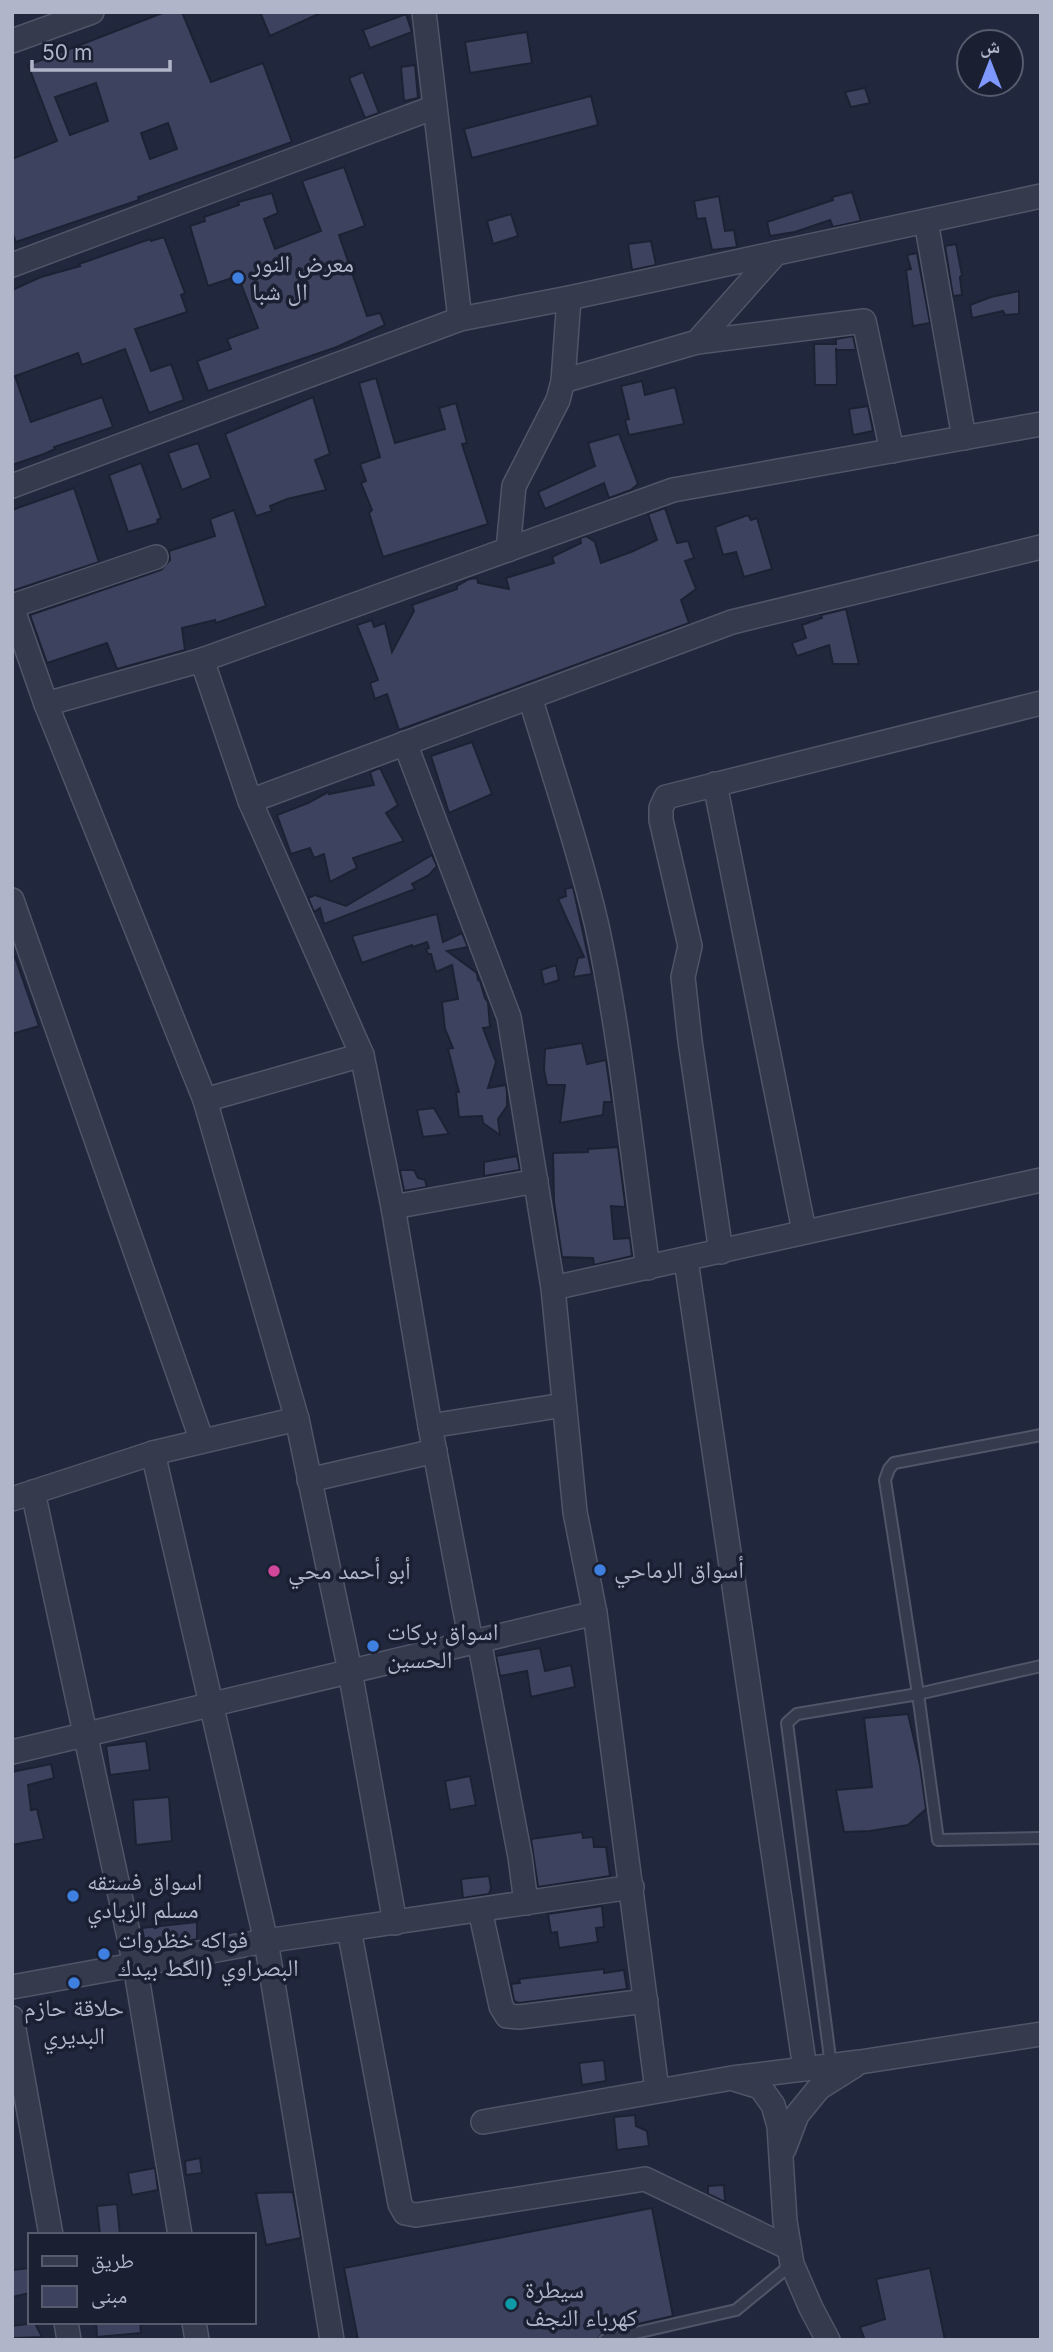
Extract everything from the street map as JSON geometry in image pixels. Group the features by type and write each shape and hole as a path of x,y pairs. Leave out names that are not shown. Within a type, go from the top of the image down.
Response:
{"street":[{"path":"12,41 92,12"},
{"path":"424,12 460,319"},
{"path":"12,265 435,107"},
{"path":"12,486 460,319 1040,199"},
{"path":"926,221 964,438"},
{"path":"698,342 776,253"},
{"path":"508,551 514,486 558,400 563,381 569,298"},
{"path":"563,381 698,342 864,321 892,451"},
{"path":"46,704 202,660 673,490 1041,424"},
{"path":"250,801 732,622 1041,547"},
{"path":"156,557 12,607 46,704 205,1100 297,1419 350,1671 395,1923"},
{"path":"202,660 250,801 362,1055 393,1207 430,1426 520,1857 526,1903"},
{"path":"530,697 596,925 612,1011 648,1268"},
{"path":"721,1252 683,977 690,946 661,820 661,808 666,797 1041,703"},
{"path":"405,743 509,1017 553,1288 575,1512 594,1613 657,2090"},
{"path":"715,784 804,1231"},
{"path":"12,900 202,1441"},
{"path":"205,1100 362,1055"},
{"path":"553,1288 1041,1180"},
{"path":"393,1207 536,1181"},
{"path":"686,1260 805,2069"},
{"path":"430,1426 564,1405"},
{"path":"180,2233 135,1965 85,1734 23,1496 153,1453 297,1419"},
{"path":"309,1479 435,1451"},
{"path":"153,1453 266,1941 332,2340"},
{"path":"12,1752 594,1613"},
{"path":"12,1987 266,1941 632,1887"},
{"path":"480,1910 501,2006 508,2016 519,2017 646,2001"},
{"path":"349,1929 400,2204 405,2213 416,2215 645,2179 791,2256"},
{"path":"12,2018 51,2233"},
{"path":"482,2122 732,2078 860,2062 1041,2034"},
{"path":"782,2156 796,2115 819,2088 860,2062"},
{"path":"732,2078 760,2087 773,2105 779,2126 785,2221 791,2256 811,2308 828,2340"}],"lane":[{"path":"1041,1435 894,1463 888,1469 885,1480 938,1840 1041,1838"},
{"path":"831,2066 787,1723 796,1714 918,1694 1041,1666"},
{"path":"605,2340 736,2310 791,2256"}],"building":[{"path":"165,12 182,12 211,82 263,63 292,142 138,197 139,200 16,242 12,232 12,159 57,141 28,65","holes":["96,83 108,121 70,135 55,97","168,123 177,149 150,159 141,133"]},
{"path":"260,12 323,12 270,36"},
{"path":"406,14 412,32 370,48 363,30"},
{"path":"527,32 532,63 470,73 465,42"},
{"path":"415,65 418,98 404,101 401,67"},
{"path":"363,72 379,113 365,118 349,78"},
{"path":"865,88 870,103 851,107 845,92"},
{"path":"591,96 598,125 472,158 464,129"},
{"path":"344,167 365,226 339,235 367,316 380,313 385,325 337,347 208,391 197,361 231,349 227,339 258,328 238,276 208,286 190,226 205,221 204,217 239,205 238,202 272,193 278,213 264,219 275,249 321,231 302,181"},
{"path":"852,192 861,221 833,227 830,220 795,232 770,236 767,222"},
{"path":"719,196 725,231 734,230 737,247 712,250 705,218 697,219 694,201"},
{"path":"511,214 518,236 493,244 487,221"},
{"path":"164,237 185,293 181,295 187,312 135,329 151,371 171,364 184,400 149,413 125,349 82,365 78,353 15,376 31,422 102,397 113,427 12,465 12,290 41,277 80,266 79,264 150,239 151,241"},
{"path":"651,241 656,265 632,270 628,244"},
{"path":"956,244 962,275 962,295 953,296 945,246"},
{"path":"917,253 930,323 913,326 906,270 911,269 907,255"},
{"path":"1019,291 1019,314 1005,315 1003,311 972,318 970,305"},
{"path":"853,336 856,350 836,350 837,385 815,385 814,344 836,344 836,339"},
{"path":"376,378 395,443 445,429 439,408 456,403 467,443 462,444 488,524 383,557 369,513 372,510 361,483 366,481 360,464 380,457 359,383"},
{"path":"642,381 645,395 675,387 684,424 629,435 625,420 629,419 621,386"},
{"path":"313,397 330,454 315,460 326,490 287,499 270,506 272,511 256,516 225,434"},
{"path":"868,406 873,431 853,435 849,409"},
{"path":"619,434 638,484 631,490 609,498 604,483 545,509 538,492 595,466 588,443"},
{"path":"198,443 211,478 182,490 168,453"},
{"path":"141,463 161,518 157,520 158,523 128,532 109,475"},
{"path":"74,488 99,562 12,591 12,510"},
{"path":"665,508 677,543 688,541 694,558 685,561 696,589 681,600 689,623 399,730 387,694 375,699 370,683 378,680 357,625 372,620 374,627 385,623 392,652 414,611 412,605 457,589 457,586 469,579 477,578 478,583 509,589 506,578 554,563 552,557 581,543 580,538 586,536 595,542 601,563 631,552 657,540 648,514"},
{"path":"234,510 266,606 216,623 215,620 182,628 185,650 117,669 107,643 47,663 30,615 161,570 170,560 169,551 215,536 210,519"},
{"path":"748,515 751,520 757,518 772,569 744,577 736,552 723,555 715,527"},
{"path":"846,609 859,664 833,664 829,645 797,656 792,643 806,638 802,625 822,618 821,615"},
{"path":"472,742 492,794 449,813 431,756"},
{"path":"380,768 398,805 386,813 404,841 353,858 357,868 330,882 324,854 314,858 310,848 291,854 277,815 328,792 329,794 374,785 370,772"},
{"path":"432,855 437,866 429,875 412,884 415,889 324,924 320,908 314,912 308,898 315,895 346,906"},
{"path":"573,887 592,974 573,977 578,958 584,957 558,899 566,896 565,889"},
{"path":"437,914 443,942 462,933 468,947 447,951 477,973 488,1002 490,1027 483,1028 496,1062 488,1088 506,1085 507,1092 507,1106 498,1119 500,1135 483,1123 482,1116 459,1117 456,1092 459,1092 448,1049 453,1048 445,1029 442,1002 458,999 452,965 436,972 431,954 428,954 426,949 429,948 427,942 362,963 352,936"},
{"path":"12,957 15,957 39,1026 12,1034"},
{"path":"556,965 559,980 544,985 541,970"},
{"path":"582,1043 587,1064 606,1060 612,1102 604,1102 603,1115 560,1123 565,1085 547,1085 544,1070 545,1049"},
{"path":"434,1108 449,1134 423,1137 417,1110"},
{"path":"618,1147 625,1207 611,1206 614,1239 630,1238 632,1256 594,1265 593,1258 562,1257 554,1202 553,1153 588,1152 588,1149"},
{"path":"517,1156 520,1170 484,1176 484,1162"},
{"path":"400,1170 414,1170 418,1178 425,1180 427,1187 404,1191"},
{"path":"540,1648 545,1671 571,1665 575,1687 531,1697 527,1671 500,1676 496,1656"},
{"path":"908,1714 920,1765 926,1809 908,1825 844,1832 836,1790 872,1787 864,1718"},
{"path":"146,1741 150,1770 110,1775 106,1746"},
{"path":"51,1764 54,1778 28,1785 31,1810 37,1809 44,1839 12,1845 12,1772"},
{"path":"470,1776 476,1805 450,1810 445,1781"},
{"path":"169,1797 172,1841 136,1845 133,1800"},
{"path":"582,1832 583,1838 593,1837 594,1847 606,1847 610,1876 538,1887 531,1839"},
{"path":"489,1876 489,1894 463,1898 461,1879"},
{"path":"602,1906 604,1927 596,1928 598,1942 559,1948 557,1932 551,1933 548,1914"},
{"path":"197,1922 197,1939 146,1949 142,1928"},
{"path":"604,1969 604,1973 624,1970 627,1989 519,2003 514,2001 511,1984 520,1983 519,1979"},
{"path":"604,2060 606,2081 582,2085 579,2063"},
{"path":"635,2115 636,2126 647,2131 649,2146 617,2150 614,2117"},
{"path":"200,2158 202,2173 186,2175 185,2161"},
{"path":"155,2168 158,2190 132,2195 128,2173"},
{"path":"724,2185 725,2202 708,2194 708,2186"},
{"path":"293,2192 301,2238 266,2245 256,2193"},
{"path":"117,2204 120,2233 100,2233 97,2206"},
{"name":"سيطرة كهرباء النجف","path":"652,2208 673,2316 603,2332 597,2340 358,2340 344,2268"},
{"path":"28,2268 28,2293 12,2297 12,2270"},
{"path":"930,2268 945,2340 865,2340 860,2327 885,2319 876,2279"},
{"path":"36,2324 42,2337 12,2338 12,2326"},
{"path":"96,2324 140,2324 141,2333 97,2337"}],"place":[{"name":"معرض النور ال شبا","path":"238,278"},
{"name":"أسواق الرماحي","path":"600,1570"},
{"name":"أبو أحمد محي","path":"274,1571"},
{"name":"اسواق بركات الحسين","path":"373,1646"},
{"name":"اسواق فستقه مسلم الزيادي","path":"73,1896"},
{"name":"فواكه خظروات البصراوي (الگط بيدك","path":"104,1954"},
{"name":"حلاقة حازم البديري","path":"74,1983"},
{"name":"سيطرة كهرباء النجف","path":"511,2304"}]}
